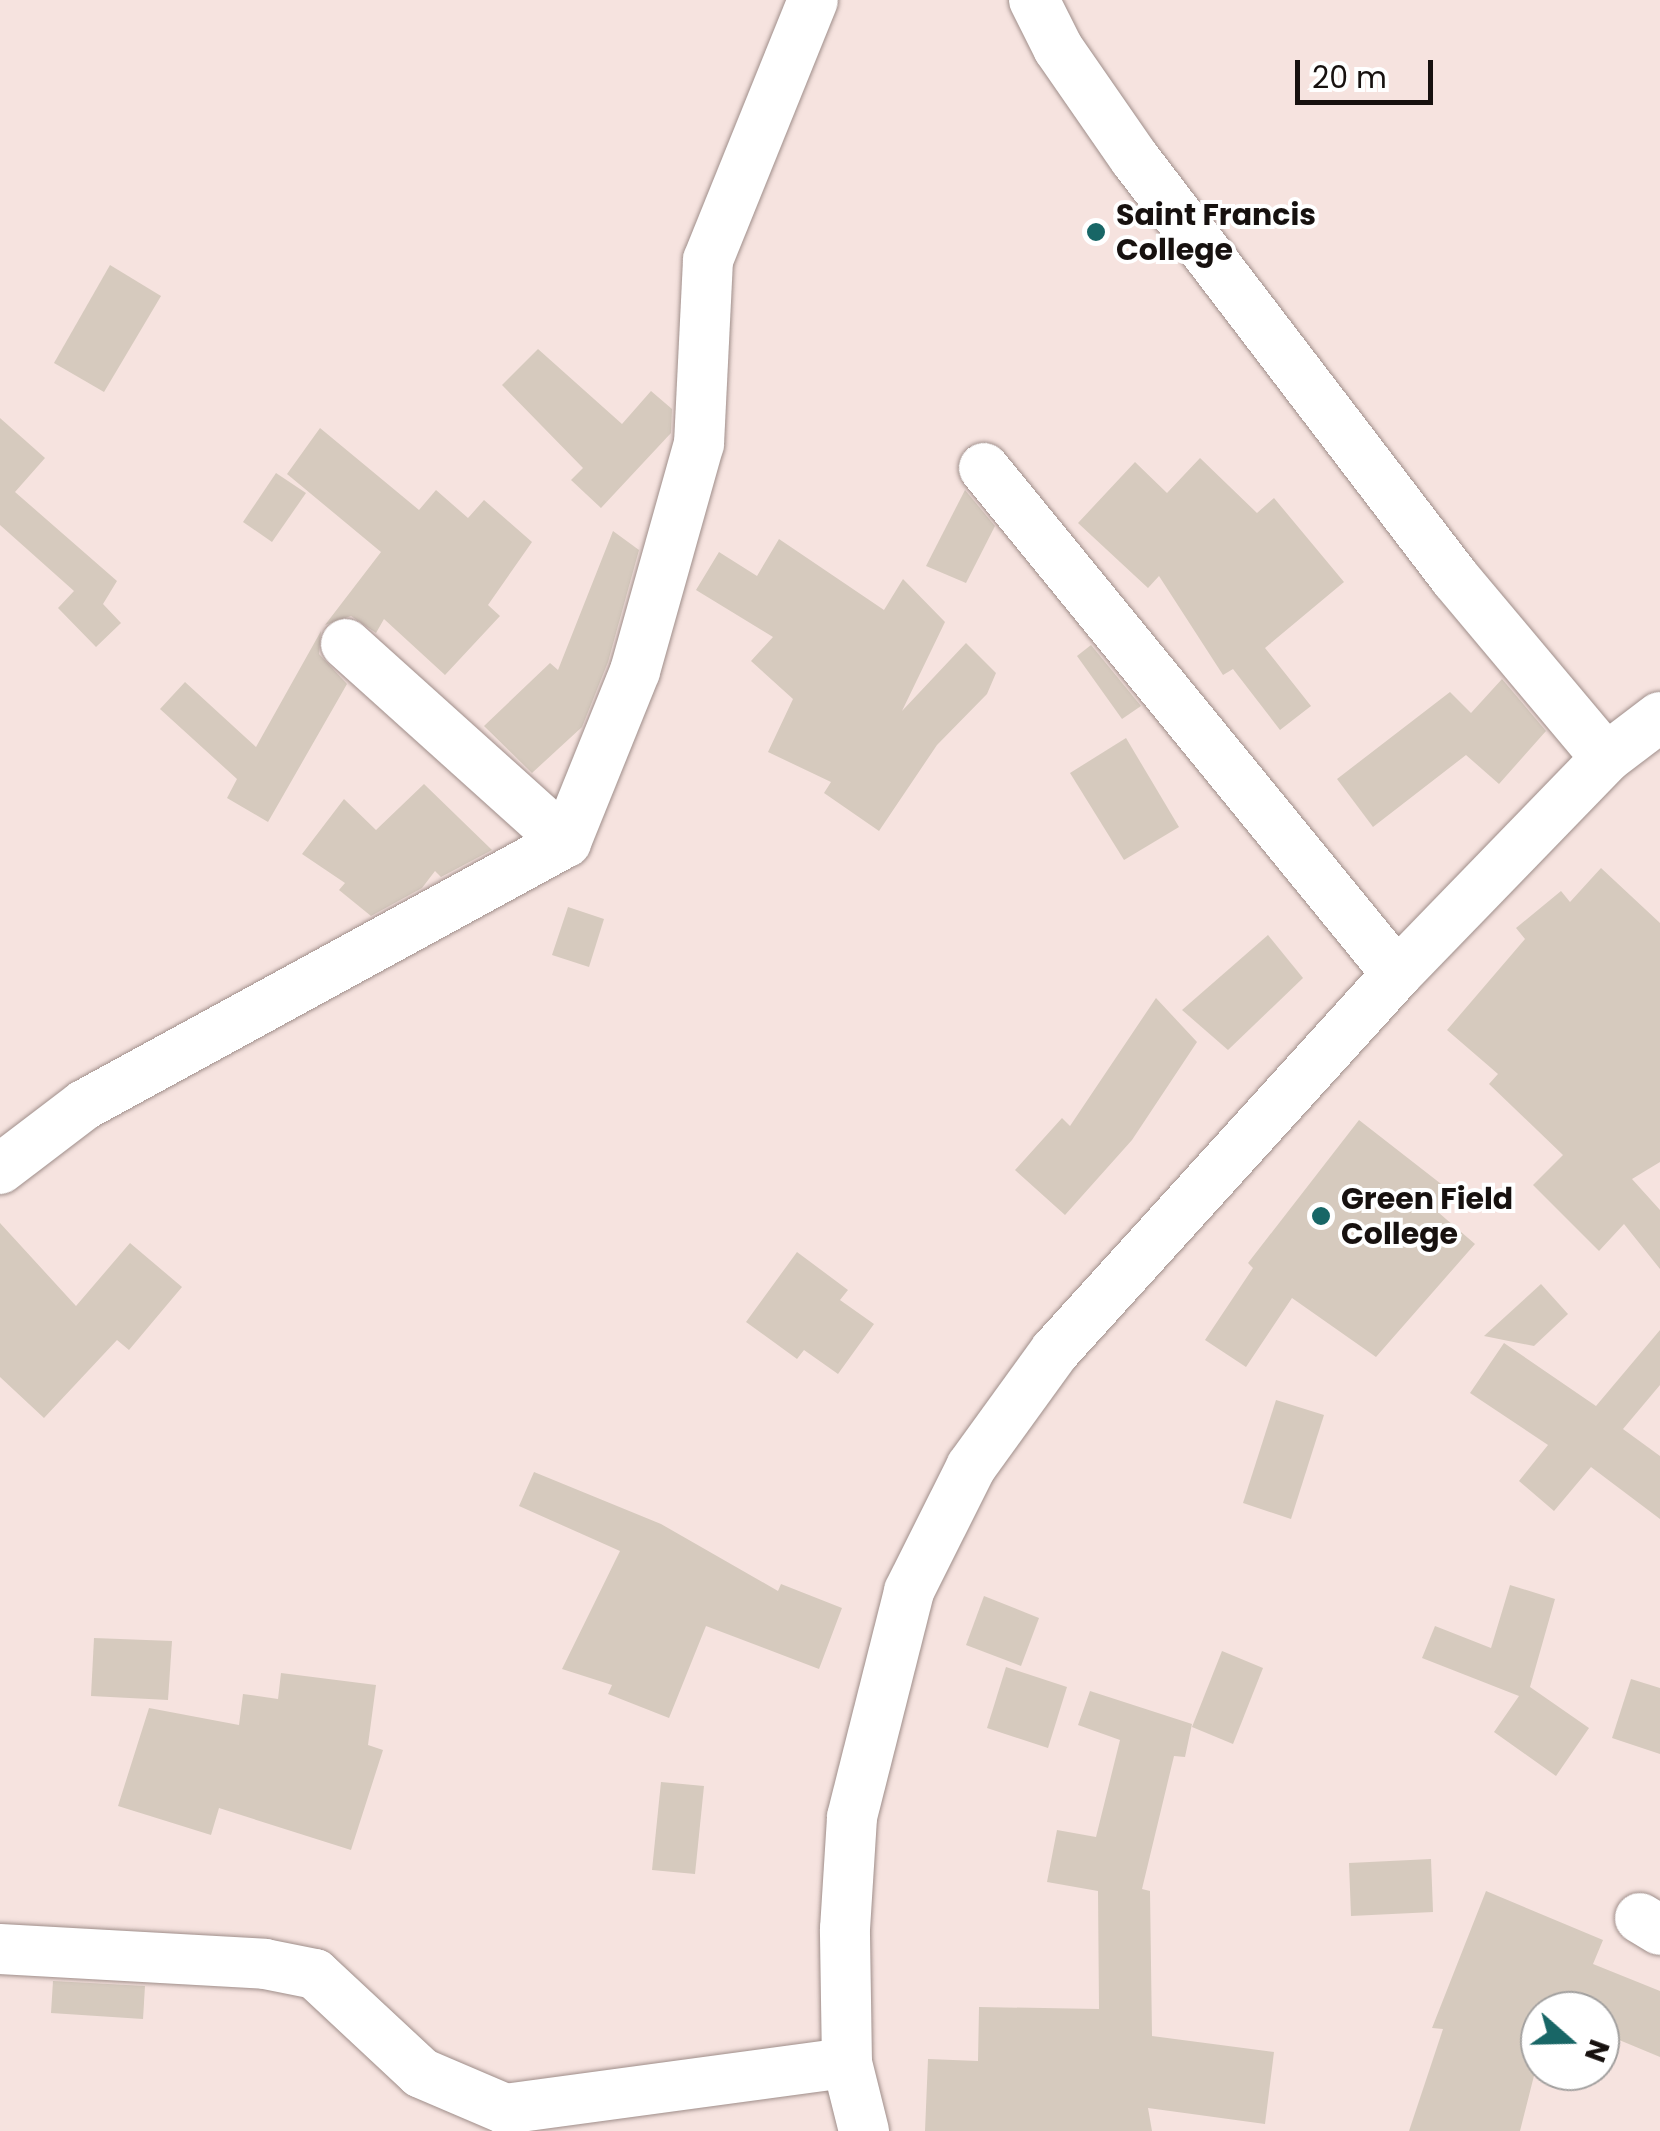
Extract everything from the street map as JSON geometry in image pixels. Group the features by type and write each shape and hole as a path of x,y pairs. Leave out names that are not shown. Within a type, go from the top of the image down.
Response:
{"street":[{"path":"0,1168 84,1104 566,842 635,671 699,444 708,260 813,0"},
{"path":"1034,0 1058,48 1135,159 1455,578 1606,758"},
{"path":"984,468 1397,974"},
{"path":"346,644 566,842"},
{"path":"864,2131 848,2064 845,1929 852,1816 909,1591 962,1485 1055,1352 1397,974 1606,758 1660,717"},
{"path":"0,1950 171,1956 315,1974 420,2073 505,2108 848,2064"}],"building":[{"path":"110,265 161,296 104,392 54,363"},
{"path":"538,349 622,424 651,391 672,409 671,433 601,508 571,480 583,468 502,385"},
{"path":"0,418 45,458 15,492 117,581 103,604 121,623 96,647 58,608 74,591 0,525"},
{"path":"320,428 419,510 436,490 468,518 484,500 532,542 488,605 500,616 445,675 384,619 376,633 351,616 325,625 381,552 287,474"},
{"path":"1200,458 1257,513 1274,498 1344,582 1265,648 1311,706 1280,730 1233,669 1223,675 1159,576 1148,588 1078,523 1135,462 1167,493"},
{"path":"276,473 306,493 272,542 243,522"},
{"path":"965,490 995,526 966,583 926,566"},
{"path":"613,531 639,550 608,662 582,727 532,773 484,726 550,663 558,670"},
{"path":"779,539 884,610 903,579 945,622 902,711 966,643 996,673 987,694 937,745 879,831 824,793 831,782 768,752 793,699 751,661 773,637 696,590 719,552 757,576"},
{"path":"321,631 319,654 347,684 268,822 227,798 237,779 160,709 185,682 256,747"},
{"path":"1091,645 1141,706 1122,719 1077,656"},
{"path":"1502,679 1546,731 1499,784 1466,755 1373,827 1337,779 1450,692 1471,713"},
{"path":"1126,738 1179,827 1124,860 1070,773"},
{"path":"424,784 492,850 441,877 435,871 422,888 371,916 339,890 345,883 302,854 344,799 376,830"},
{"path":"1601,868 1660,923 1660,1162 1632,1179 1660,1210 1660,1269 1624,1224 1599,1251 1533,1185 1563,1155 1489,1084 1498,1074 1447,1030 1525,939 1516,928 1561,891 1570,902"},
{"path":"568,907 604,919 589,967 552,955"},
{"path":"1268,935 1303,978 1228,1050 1182,1010"},
{"path":"1156,998 1197,1042 1132,1140 1065,1215 1015,1170 1062,1118 1070,1126"},
{"path":"1359,1120 1454,1194 1439,1213 1475,1244 1376,1357 1292,1298 1246,1367 1205,1340 1253,1268 1248,1263"},
{"path":"0,1223 76,1306 130,1243 182,1287 129,1350 117,1340 44,1418 0,1377"},
{"path":"797,1252 848,1290 840,1300 874,1324 838,1374 804,1350 797,1359 746,1322"},
{"path":"1541,1284 1568,1314 1534,1346 1484,1336"},
{"path":"1660,1330 1660,1385 1623,1429 1660,1456 1660,1519 1591,1467 1554,1511 1519,1481 1548,1445 1470,1393 1504,1343 1596,1406"},
{"path":"1276,1400 1324,1415 1291,1519 1243,1503"},
{"path":"534,1472 661,1524 778,1591 781,1584 842,1608 819,1669 706,1626 669,1718 608,1694 612,1685 562,1669 620,1551 519,1506"},
{"path":"1510,1585 1555,1599 1530,1687 1589,1728 1556,1776 1494,1732 1519,1696 1422,1658 1435,1626 1491,1648"},
{"path":"984,1596 1039,1618 1021,1666 966,1645"},
{"path":"94,1638 172,1641 168,1700 91,1696"},
{"path":"1222,1651 1263,1668 1233,1744 1192,1727"},
{"path":"1006,1667 1067,1687 1048,1748 987,1728"},
{"path":"281,1673 376,1685 368,1745 383,1750 351,1850 219,1808 211,1835 118,1806 149,1708 239,1725 243,1694 278,1699"},
{"path":"1631,1679 1660,1688 1660,1754 1612,1738"},
{"path":"1090,1691 1192,1724 1185,1757 1174,1756 1142,1889 1150,1891 1152,2036 1274,2052 1265,2124 1148,2108 1152,2131 925,2131 928,2059 978,2061 979,2007 1099,2009 1098,1891 1047,1882 1057,1830 1096,1837 1120,1740 1078,1725"},
{"path":"661,1782 704,1786 695,1874 652,1870"},
{"path":"1431,1859 1433,1912 1351,1916 1349,1863"},
{"path":"1486,1891 1603,1940 1593,1964 1660,1991 1660,2057 1620,2040 1620,1991 1520,1991 1520,2091 1530,2091 1520,2131 1409,2131 1443,2029 1432,2028"},
{"path":"53,1981 145,1986 143,2019 51,2013"}],"place":[{"name":"Saint Francis College","path":"1096,232"},
{"name":"Green Field College","path":"1321,1216"}]}
